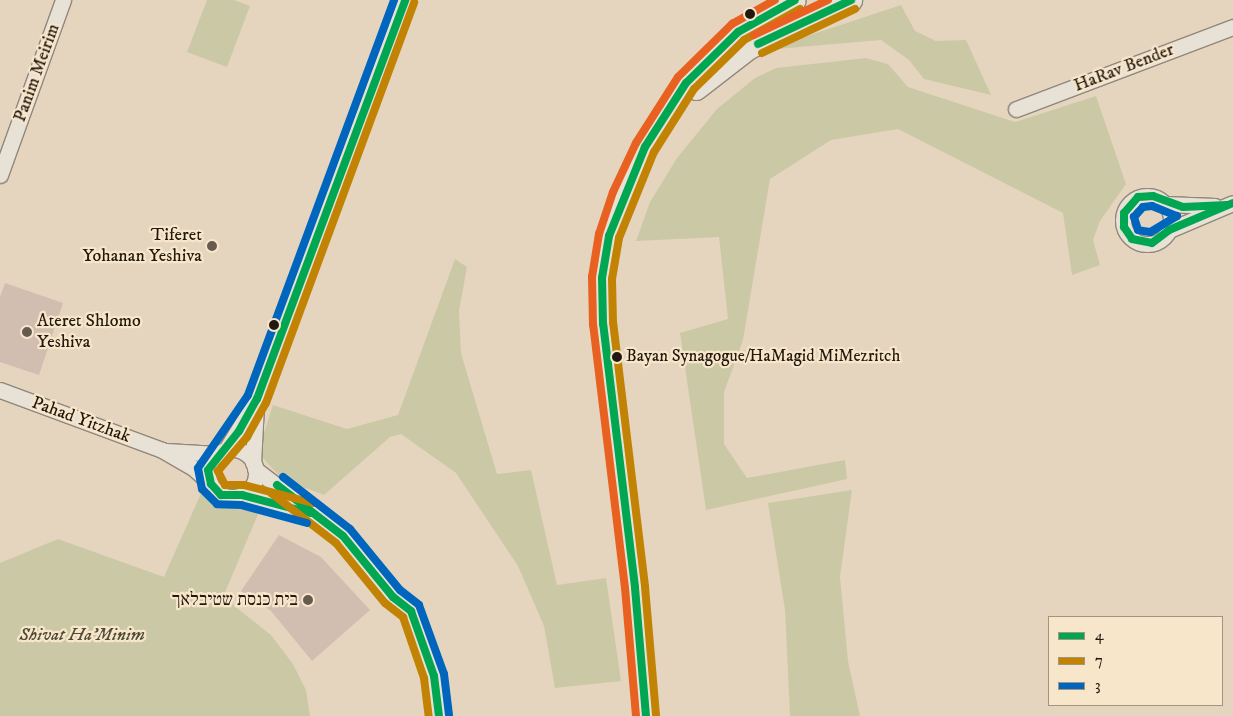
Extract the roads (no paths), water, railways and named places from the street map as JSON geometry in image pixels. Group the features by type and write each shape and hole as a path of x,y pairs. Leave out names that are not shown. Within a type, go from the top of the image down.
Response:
{"street":[{"name":"Panim Meirim","path":"0,175 63,0"},
{"path":"310,513 242,495 221,494 211,484 208,470 257,399 405,0"},
{"path":"646,716 635,587 603,324 602,287 608,236 622,196 645,147 702,64 738,32 795,0"},
{"path":"645,147 692,93 724,64 749,48 851,0"},
{"name":"HaRav Bender","path":"1016,109 1233,27"},
{"path":"1152,196 1165,204 1183,207 1230,204 1169,230 1159,240 1145,244 1132,239 1123,220 1127,206 1138,197 1152,196"},
{"path":"1165,204 1171,216 1169,230"},
{"name":"Pahad Yitzhak","path":"0,390 162,450 192,467 211,484"},
{"path":"242,495 252,487 257,399"},
{"name":"Pahad Yitzhak","path":"162,450 221,452"},
{"path":"221,452 241,451 254,466 310,513 343,536 394,597 411,611 434,676 439,716"}],"place":[{"name":"Tiferet Yohanan Yeshiva","path":"212,246"},
{"name":"Ateret Shlomo Yeshiva","path":"27,332"},
{"name":"Bayan Synagogue/HaMagid MiMezritch","path":"617,357"},
{"name":"בית כנסת שטיבלאך","path":"308,600"}],"park label":[{"name":"Shivat Ha'Minim","path":"82,635"}]}
